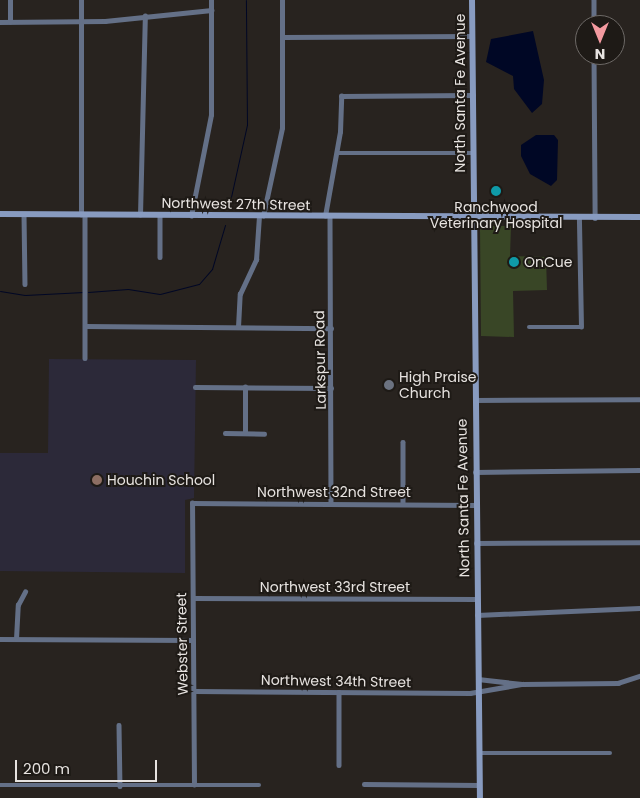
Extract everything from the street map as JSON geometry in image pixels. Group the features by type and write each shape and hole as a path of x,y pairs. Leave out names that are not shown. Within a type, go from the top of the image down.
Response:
{"main road":[{"name":"North Santa Fe Avenue","path":"472,0 472,218 480,798"},
{"name":"Northwest 27th Street","path":"0,214 472,218 640,217"}],"street":[{"path":"10,0 10,22"},
{"path":"81,0 83,215 86,286 85,358"},
{"path":"191,216 211,115 211,0"},
{"path":"238,328 240,294 256,260 261,216 282,128 282,0"},
{"path":"594,0 594,15"},
{"path":"0,22 81,22 211,10"},
{"path":"140,215 145,16"},
{"path":"283,37 472,36"},
{"path":"594,65 595,218"},
{"name":"Larkspur Road","path":"331,504 331,328 327,217 336,154 341,96 473,95"},
{"path":"336,154 472,153"},
{"path":"24,214 25,284"},
{"path":"160,215 160,257"},
{"path":"529,327 581,327 579,218"},
{"path":"85,326 331,328"},
{"path":"195,387 331,388"},
{"path":"245,387 245,433"},
{"path":"475,400 640,399"},
{"path":"225,433 264,434"},
{"path":"403,442 403,504"},
{"path":"475,472 640,470"},
{"name":"Northwest 32nd Street","path":"192,503 476,505"},
{"name":"Webster Street","path":"192,503 194,784"},
{"path":"476,543 640,542"},
{"path":"16,639 18,605 25,592"},
{"name":"Northwest 33rd Street","path":"193,598 477,600"},
{"path":"477,615 640,608"},
{"path":"0,639 193,640"},
{"path":"478,678 522,684 618,683 640,676"},
{"name":"Northwest 34th Street","path":"194,691 478,691 522,684"},
{"path":"339,692 339,765"},
{"path":"119,725 120,786"},
{"path":"479,754 610,753"},
{"path":"364,784 480,786"},
{"path":"0,785 259,785"}],"shaded area":[{"name":"Houchin School","path":"49,359 196,360 194,498 185,500 185,573 0,571 0,453 48,453"}],"green space":[{"path":"485,226 511,226 510,256 546,257 547,290 513,291 514,337 481,336 480,229"}],"water":[{"path":"533,31 544,80 542,104 532,113 514,89 513,76 486,62 491,39"},
{"path":"536,135 554,135 558,140 557,180 551,186 530,174 521,156 521,145"}],"waterway":[{"path":"229,206 247,125 246,0"},
{"path":"88,292 128,289 160,294 199,284 212,269 225,225"},
{"path":"0,291 25,295 84,292"}],"place":[{"name":"Ranchwood Veterinary Hospital","path":"496,191"},
{"name":"OnCue","path":"514,262"},
{"name":"High Praise Church","path":"389,385"},
{"name":"Houchin School","path":"97,480"}]}
